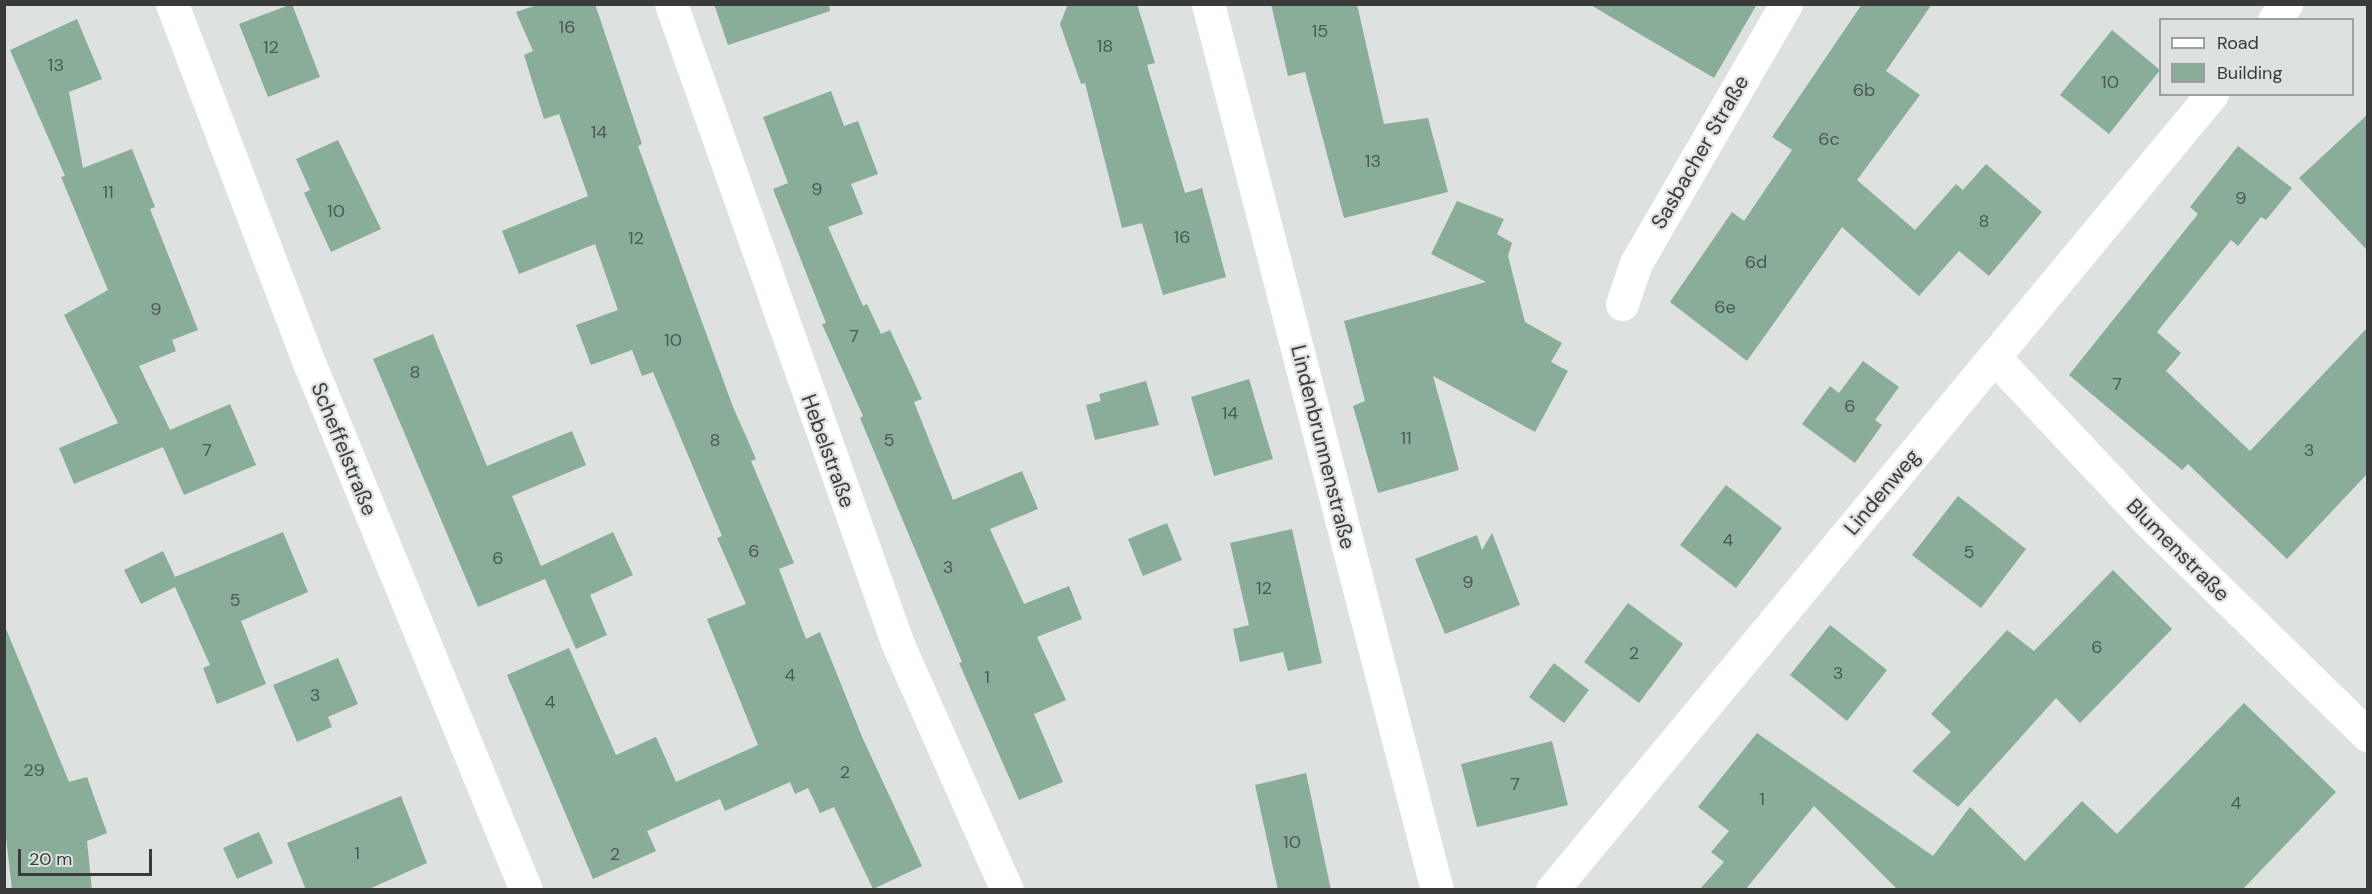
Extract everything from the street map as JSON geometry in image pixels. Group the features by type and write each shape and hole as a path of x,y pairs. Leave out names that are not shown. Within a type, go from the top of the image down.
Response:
{"street":[{"name":"Scheffelstraße","path":"172,4 310,365 526,890"},
{"name":"Hebelstraße","path":"671,4 897,642 1007,890"},
{"name":"Lindenbrunnenstraße","path":"1208,4 1437,890"},
{"name":"Sasbacher Straße","path":"1622,304 1636,263 1786,4"},
{"path":"2276,18 2286,4"},
{"name":"Lindenweg","path":"1552,890 2210,96"},
{"name":"Blumenstraße","path":"1995,358 2146,519 2367,736"}],"building":[{"path":"292,4 320,77 268,97 239,24"},
{"path":"540,4 595,4 642,144 638,146 733,407 756,459 751,461 794,563 779,569 806,639 820,632 863,739 922,866 873,889 834,807 820,813 808,788 795,794 790,782 725,811 720,799 647,831 656,851 593,879 507,675 569,648 616,755 656,737 676,782 758,745 707,619 746,604 717,538 722,536 653,372 642,376 632,350 591,365 576,325 618,310 595,244 519,274 502,231 588,196 559,114 544,119 524,55 533,51 516,12"},
{"path":"714,4 829,4 830,11 728,45"},
{"path":"1068,4 1137,4 1155,63 1147,65 1185,193 1202,188 1226,277 1163,295 1142,223 1122,228 1085,83 1081,84 1060,24"},
{"path":"1271,4 1357,4 1384,124 1428,118 1448,192 1344,218 1305,72 1288,76"},
{"path":"1589,4 1757,4 1714,78"},
{"path":"1862,4 1932,4 1886,71 1920,95 1857,180 1915,230 1956,184 1963,190 1986,164 2042,212 1989,276 1959,251 1919,296 1842,227 1747,361 1670,302 1732,212 1744,221 1792,150 1772,137"},
{"path":"77,19 102,79 69,92 83,168 132,149 155,207 150,209 198,330 172,340 176,351 139,366 170,430 230,404 256,465 184,495 163,447 74,484 59,448 118,423 64,315 108,290 61,177 65,176 10,50"},
{"path":"2112,30 2159,69 2109,134 2060,95"},
{"path":"831,91 844,126 858,121 878,174 851,184 863,214 828,227 863,306 867,304 881,334 890,330 922,399 914,402 953,500 1022,471 1038,509 990,529 1024,604 1069,586 1082,619 1037,637 1066,700 1034,714 1063,782 1019,800 959,663 962,662 860,418 863,416 822,324 826,323 773,189 788,183 763,117"},
{"path":"2367,115 2367,250 2299,178"},
{"path":"338,140 381,229 331,252 304,193 310,190 296,159"},
{"path":"2238,146 2292,188 2266,220 2261,217 2238,246 2231,240 2157,332 2181,353 2166,371 2250,451 2367,328 2367,474 2287,559 2188,464 2182,470 2069,375 2198,214 2190,207"},
{"path":"1457,201 1504,219 1497,234 1512,243 1508,256 1525,322 1562,343 1551,362 1568,371 1535,432 1433,376 1459,470 1378,493 1353,406 1365,401 1344,321 1486,282 1431,254"},
{"path":"433,334 487,466 572,431 586,465 512,496 541,566 613,532 633,575 590,595 607,635 576,649 545,579 478,607 373,359"},
{"path":"1863,361 1899,387 1875,420 1882,425 1855,463 1802,424 1830,386 1839,393"},
{"path":"1249,379 1273,459 1214,476 1191,397"},
{"path":"1146,381 1159,425 1095,440 1086,405 1101,401 1099,394"},
{"path":"1726,485 1782,528 1736,588 1680,545"},
{"path":"1958,496 2026,549 1981,608 1912,555"},
{"path":"1167,523 1182,560 1143,576 1128,539"},
{"path":"1292,529 1322,663 1288,671 1283,652 1240,662 1233,629 1249,625 1230,543"},
{"path":"283,532 308,592 241,621 266,684 217,704 203,668 210,665 175,587 141,604 124,570 163,551 175,577"},
{"path":"1492,533 1520,605 1445,634 1415,559 1477,535 1482,550"},
{"path":"2113,570 2172,629 2080,723 2056,698 1958,807 1912,771 1951,732 1931,714 2007,630 2034,651"},
{"path":"1628,603 1683,644 1639,703 1584,662"},
{"path":"4,624 69,782 87,777 107,833 87,841 92,890 12,890 4,820"},
{"path":"1830,625 1887,670 1847,721 1790,675"},
{"path":"338,658 358,704 328,717 332,727 297,742 273,685"},
{"path":"1554,663 1589,690 1564,723 1529,697"},
{"path":"2244,703 2336,792 2242,890 1898,890 1814,806 1745,890 1699,890 1724,862 1711,852 1729,831 1698,807 1757,733 1933,856 1970,807 2025,861 2082,801 2117,834"},
{"path":"1552,741 1568,805 1477,827 1461,764"},
{"path":"1306,773 1331,890 1278,890 1255,785"},
{"path":"401,796 427,863 367,890 306,890 287,843"},
{"path":"259,832 273,863 237,879 223,848"}]}
